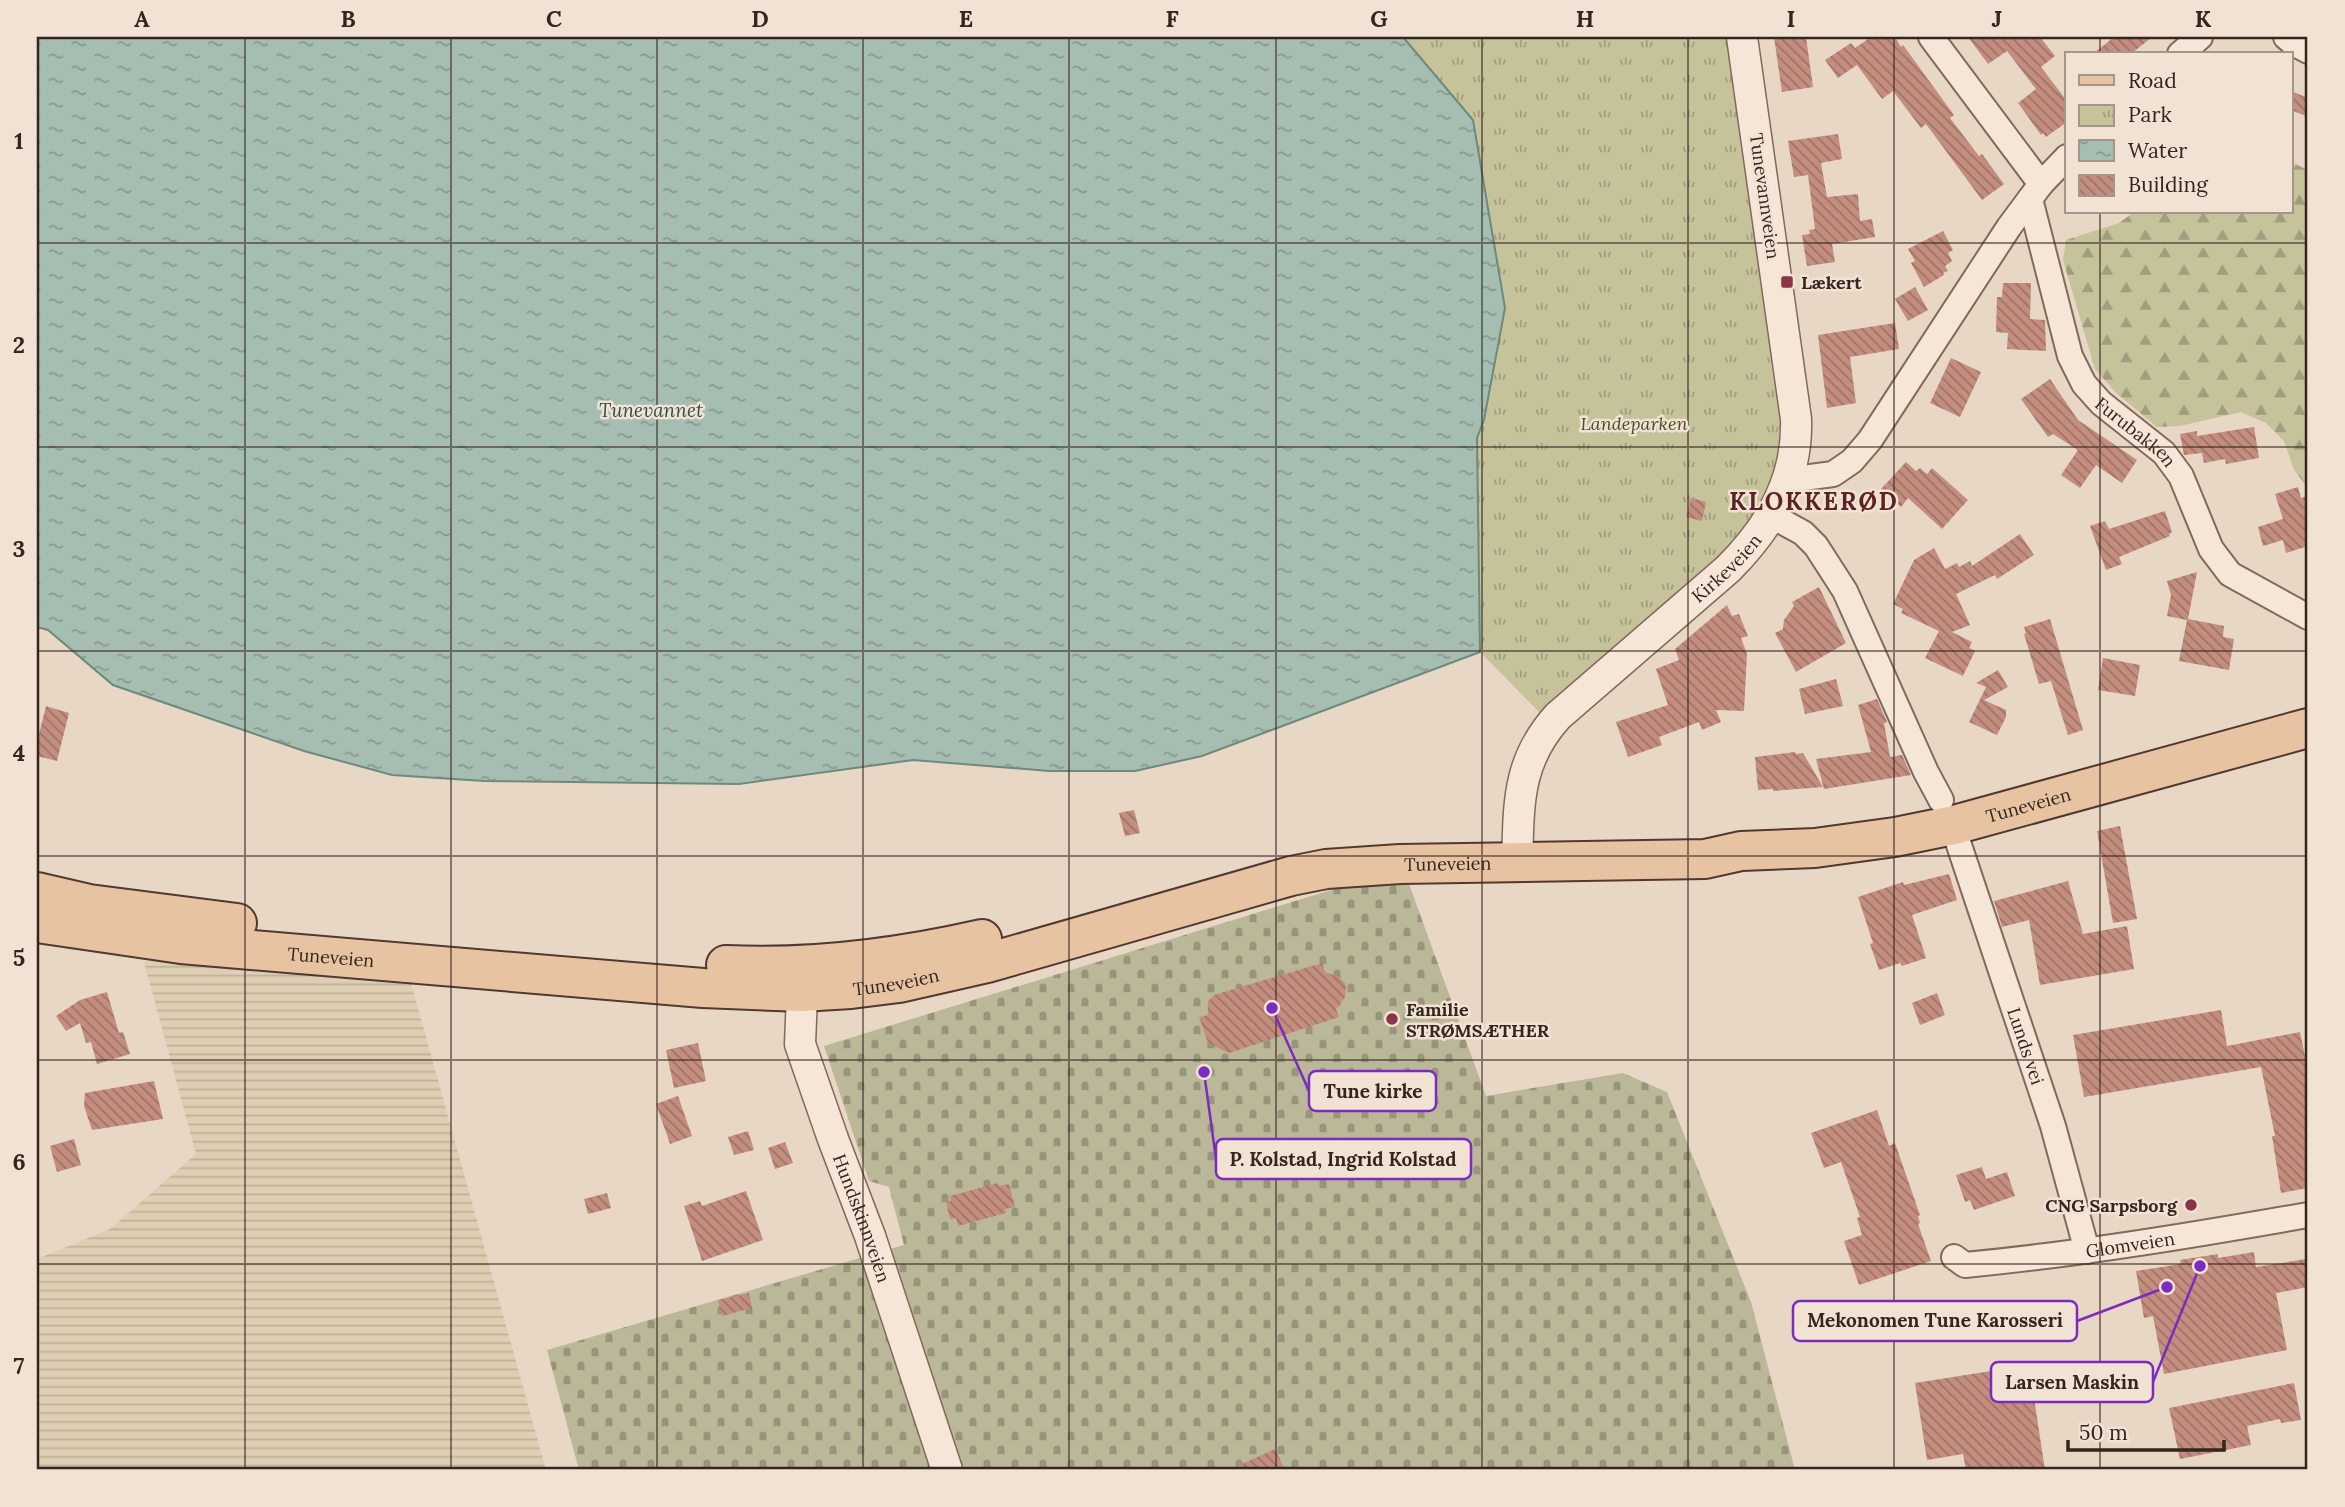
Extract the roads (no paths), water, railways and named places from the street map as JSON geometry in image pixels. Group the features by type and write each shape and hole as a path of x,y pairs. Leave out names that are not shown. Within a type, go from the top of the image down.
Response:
{"main road":[{"name":"Tuneveien","path":"37,923 181,944 703,988 802,979 1082,916 1324,853 1415,842 1705,859 1741,851 1815,848 1895,837 1954,825 2308,728"},
{"name":"Tuneveien","path":"37,892 89,904 167,915 448,944 645,961 751,966 802,979"}],"street":[{"name":"Tunevannveien","path":"1742,37 1796,419 1795,455 1788,480"},
{"name":"Furubakken","path":"1931,37 2035,191 2070,356 2084,384 2101,402 2164,453 2181,476 2211,549 2230,574 2308,617"},
{"path":"2182,52 2200,37"},
{"path":"2286,37 2308,51"},
{"path":"1788,480 1833,474 1861,451 2035,191 2065,159"},
{"name":"Kirkeveien","path":"1517,850 1519,797 1530,756 1546,730 1558,716 1728,569 1752,545 1772,516 1788,480"},
{"path":"1772,516 1803,533 1816,545 1845,591 1941,800"},
{"name":"Lunds vei","path":"1958,842 2049,1114 2088,1251"},
{"name":"Hundskinnveien","path":"802,979 800,1044 832,1139 870,1236 947,1470"},
{"name":"Glomveien","path":"1954,1257 1965,1265 2088,1251 2308,1214"}],"water":[{"name":"Tunevannet","path":"37,37 1403,37 1473,120 1505,308 1484,420 1477,438 1480,652 1202,756 1135,771 1049,771 913,760 739,784 484,781 392,775 304,751 113,685 48,630 37,627"}],"place":[{"name":"Lækert","path":"1787,282"},
{"name":"Tune kirke","path":"1272,1008"},
{"name":"Familie STRØMSÆTHER","path":"1392,1019"},
{"name":"P. Kolstad, Ingrid Kolstad","path":"1204,1072"},
{"name":"CNG Sarpsborg","path":"2191,1205"},
{"name":"Larsen Maskin","path":"2200,1266"},
{"name":"Mekonomen Tune Karosseri","path":"2167,1287"}],"district":[{"name":"KLOKKERØD","path":"1814,501"}],"park label":[{"name":"Landeparken","path":"1634,423"}]}
